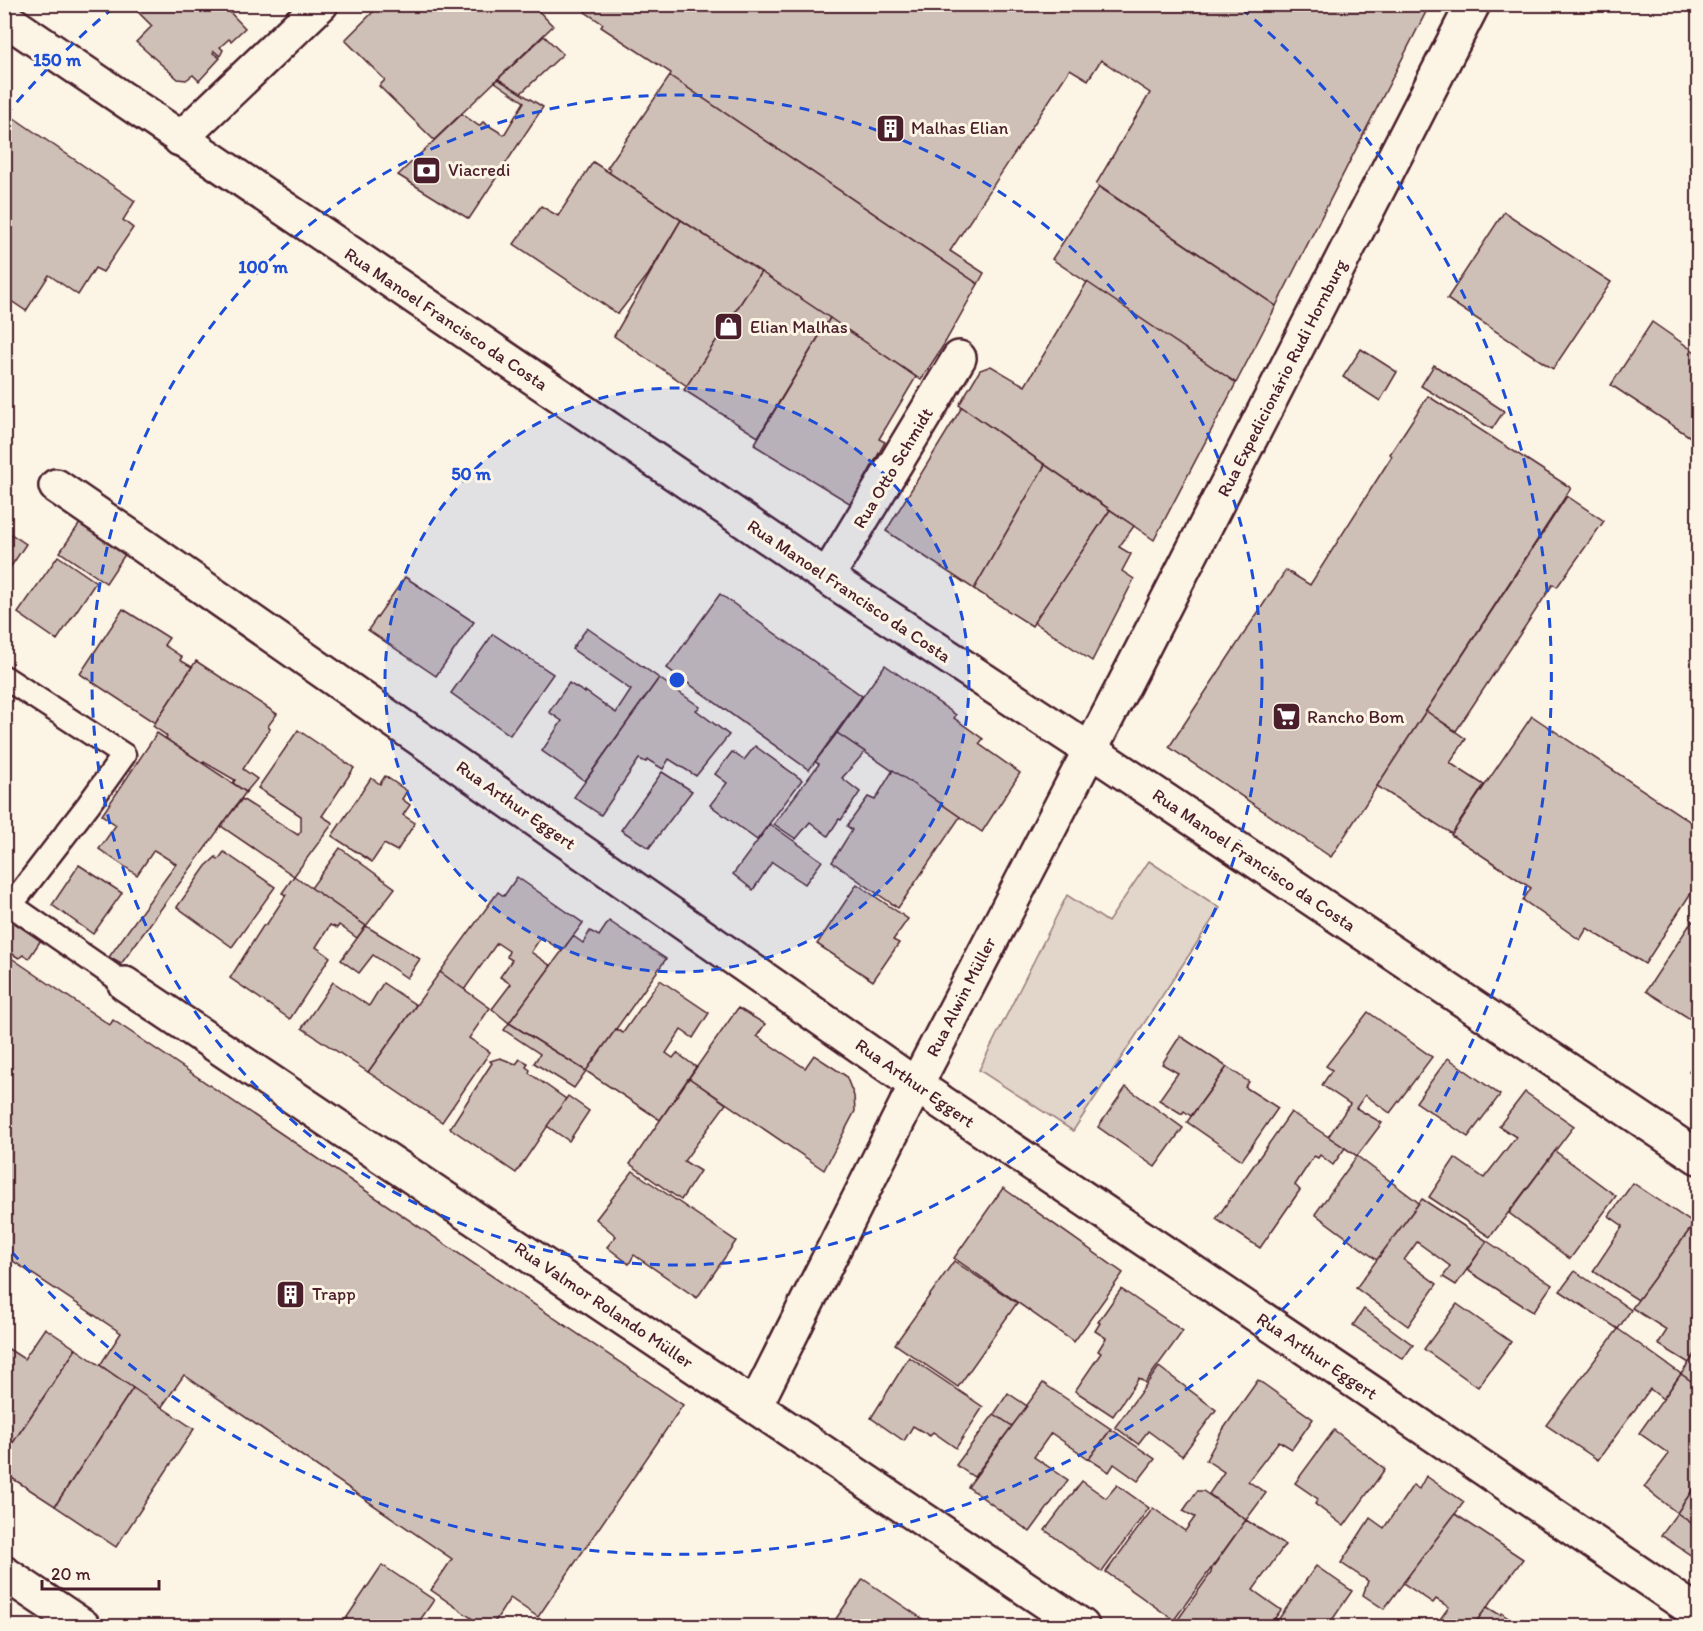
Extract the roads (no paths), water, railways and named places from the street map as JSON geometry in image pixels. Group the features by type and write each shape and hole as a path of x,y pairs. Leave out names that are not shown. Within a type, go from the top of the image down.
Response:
{"street":[{"path":"180,139 321,4"},
{"name":"Rua Expedicionário Rudi Hornburg","path":"1090,750 1473,4"},
{"name":"Rua Manoel Francisco da Costa","path":"4,18 827,577 1698,1157"},
{"name":"Rua Otto Schmidt","path":"827,577 959,358"},
{"name":"Rua Arthur Eggert","path":"56,486 916,1085 1698,1613"},
{"name":"Rua Alwin Müller","path":"755,1406 916,1085 1090,750"},
{"name":"Rua Valmor Rolando Müller","path":"125,984 1082,1626"},
{"path":"4,1573 83,1626"}],"lane":[{"path":"4,676 124,755 88,806 8,902 125,984"}],"place":[{"name":"Malhas Elian","path":"890,128"},
{"name":"Viacredi","path":"427,170"},
{"name":"Elian Malhas","path":"729,327"},
{"name":"Rancho Bom","path":"1286,717"},
{"name":"Trapp","path":"291,1294"}]}
